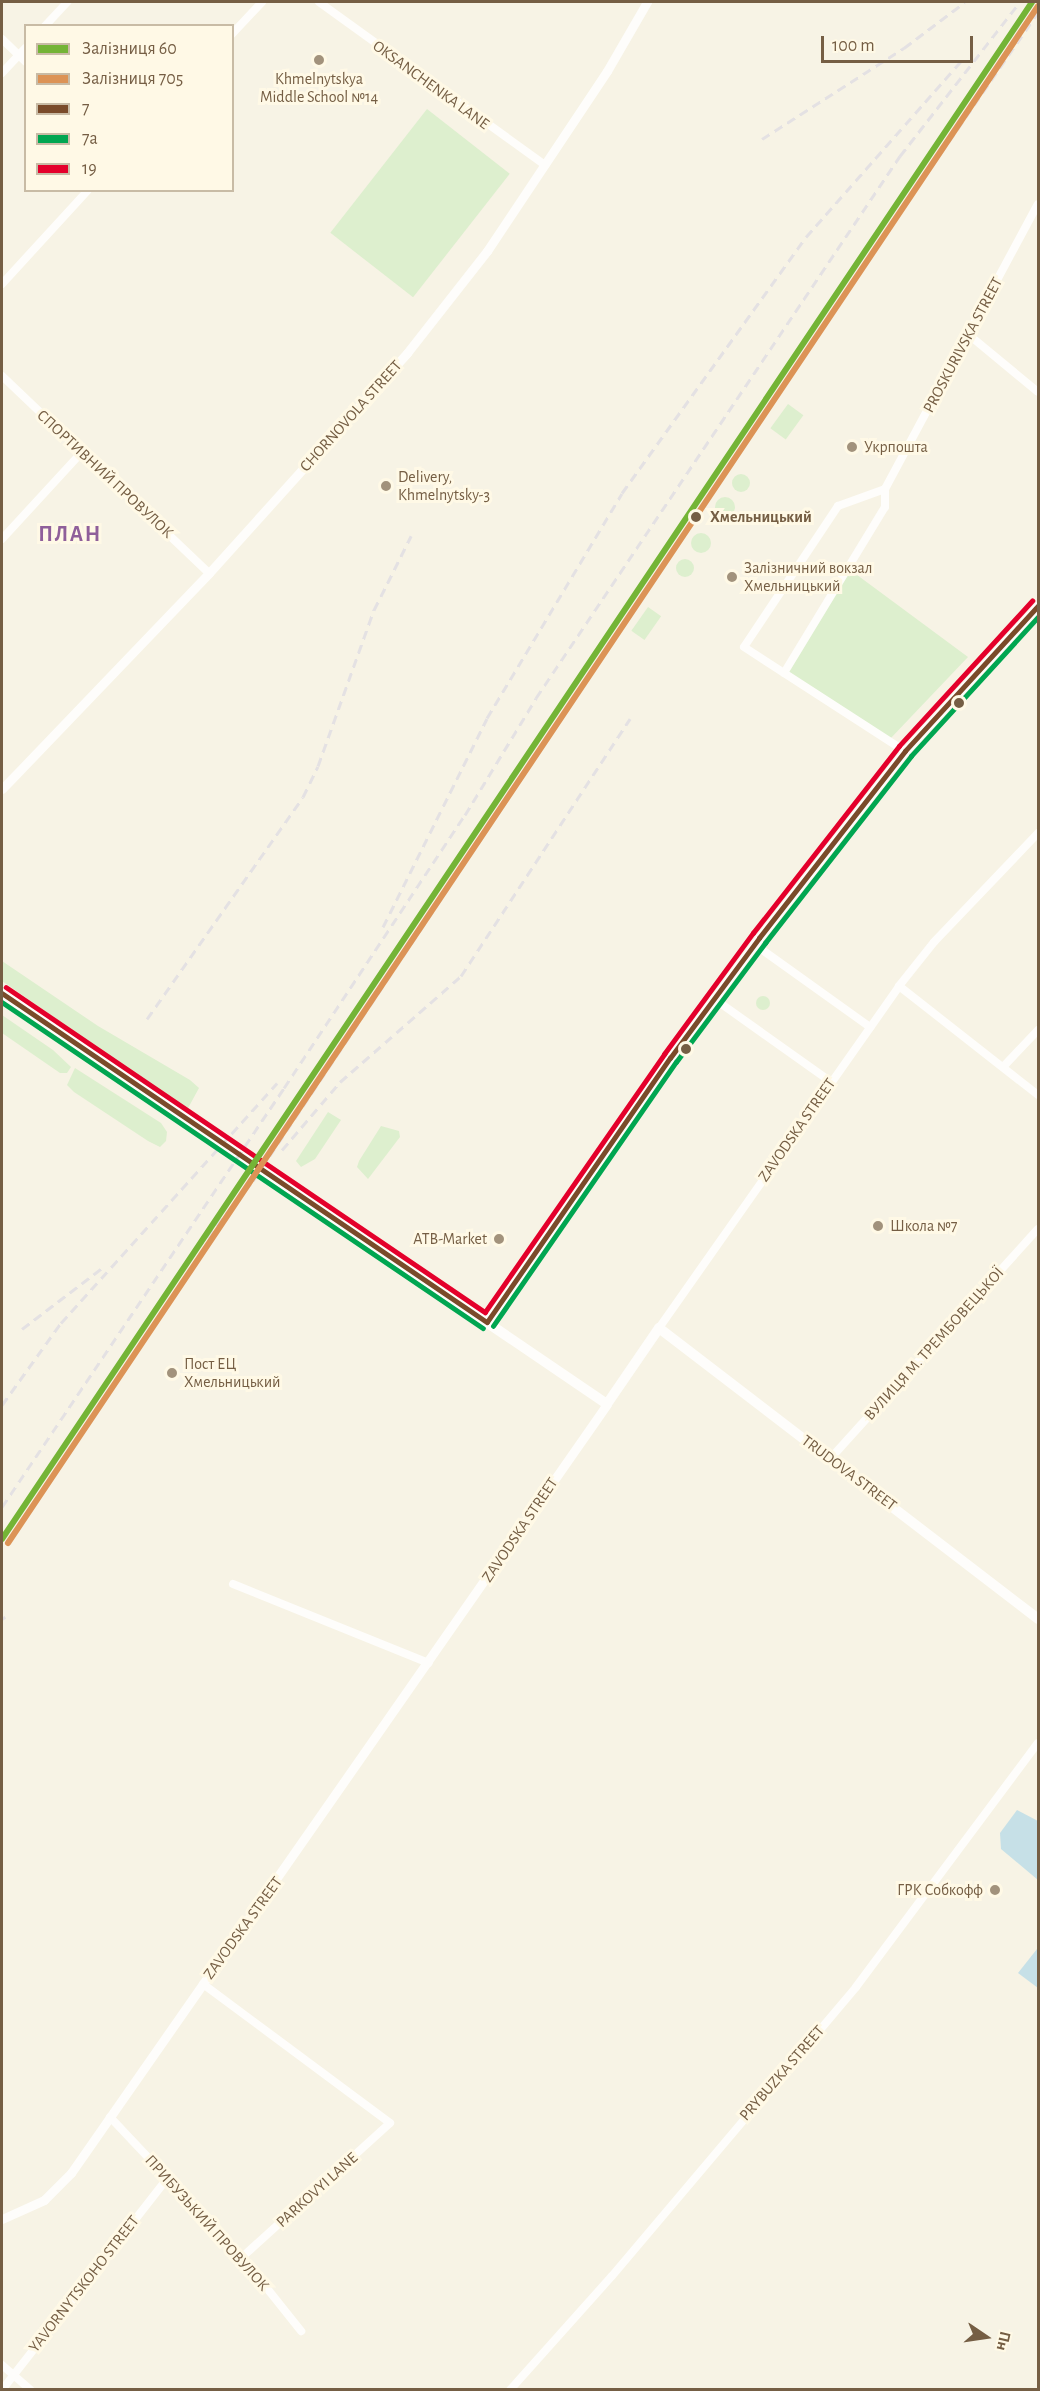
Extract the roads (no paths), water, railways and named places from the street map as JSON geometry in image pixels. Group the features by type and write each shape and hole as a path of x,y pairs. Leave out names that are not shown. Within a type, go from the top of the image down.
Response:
{"main road":[{"path":"2,993 175,1113 607,1404"},
{"name":"ZAVODSKA STREET","path":"607,1404 659,1328"},
{"name":"TRUDOVA STREET","path":"659,1328 1038,1619"}],"street":[{"path":"47,24 67,2"},
{"path":"234,32 262,2"},
{"name":"OKSANCHENKA LANE","path":"319,2 544,165"},
{"name":"CHORNOVOLA STREET","path":"2,789 209,573 407,353 487,251 607,71 647,2"},
{"path":"2,39 24,60"},
{"path":"2,73 24,49"},
{"path":"2,284 86,192"},
{"name":"PROSKURIVSKA STREET","path":"784,673 885,507 885,489 1038,204"},
{"path":"969,335 1038,392"},
{"name":"СПОРТИВНИЙ ПРОВУЛОК","path":"2,376 209,573"},
{"path":"2,539 82,452"},
{"path":"885,489 838,506 744,647 904,751"},
{"path":"487,1322 713,998 754,944 904,751 1038,606"},
{"name":"ZAVODSKA STREET","path":"659,1328 898,986 934,942 1038,833"},
{"path":"754,944 870,1027"},
{"path":"898,986 1038,1095"},
{"path":"713,998 831,1082"},
{"path":"1003,1067 1038,1030"},
{"name":"ВУЛИЦЯ М. ТРЕМБОВЕЦЬКОЇ","path":"830,1459 1038,1229"},
{"name":"ZAVODSKA STREET","path":"2,2219 44,2200 71,2173 429,1663 607,1404"},
{"path":"232,1584 429,1663"},
{"name":"PRYBUZKA STREET","path":"510,2390 612,2276 856,1987 1038,1743"},
{"name":"PARKOVYI LANE","path":"203,1983 390,2123 242,2257"},
{"name":"ПРИБУЗЬКИЙ ПРОВУЛОК","path":"110,2117 242,2257 301,2331"},
{"name":"YAVORNYTSKOHO STREET","path":"2,2390 167,2179"},
{"path":"2,2365 31,2390"}],"water":[{"path":"1017,1810 1038,1821 1038,1880 1001,1849 1000,1833"},
{"path":"1038,1950 1038,1988 1018,1973"}],"railway":[{"path":"762,139 904,48 965,2"},
{"path":"2,1507 465,815 536,698 900,156 1020,2"},
{"path":"188,1260 253,1181 872,253 1038,12"},
{"path":"383,927 487,718 622,493 806,237 964,58"},
{"path":"147,1019 303,797 318,766 374,610 411,536"},
{"path":"282,1150 340,1082 461,976 630,719"},
{"path":"2,1405 61,1323 277,1083"},
{"path":"22,1329 102,1268"}],"rail line":[{"name":"60","path":"2,1539 1032,2"},
{"name":"705","path":"8,1543 1038,6"}],"place":[{"name":"Khmelnytskya Middle School №14","path":"319,60"},
{"name":"Укрпошта","path":"852,447"},
{"name":"Delivery, Khmelnytsky-3","path":"386,486"},
{"name":"Хмельницький","path":"696,517"},
{"name":"Залізничний вокзал Хмельницький","path":"732,577"},
{"name":"Школа №7","path":"878,1226"},
{"name":"ATB-Market","path":"499,1239"},
{"name":"Пост ЕЦ Хмельницький","path":"172,1373"},
{"name":"ГРК Собкофф","path":"995,1890"}],"district":[{"name":"ПЛАН","path":"70,535"}]}
